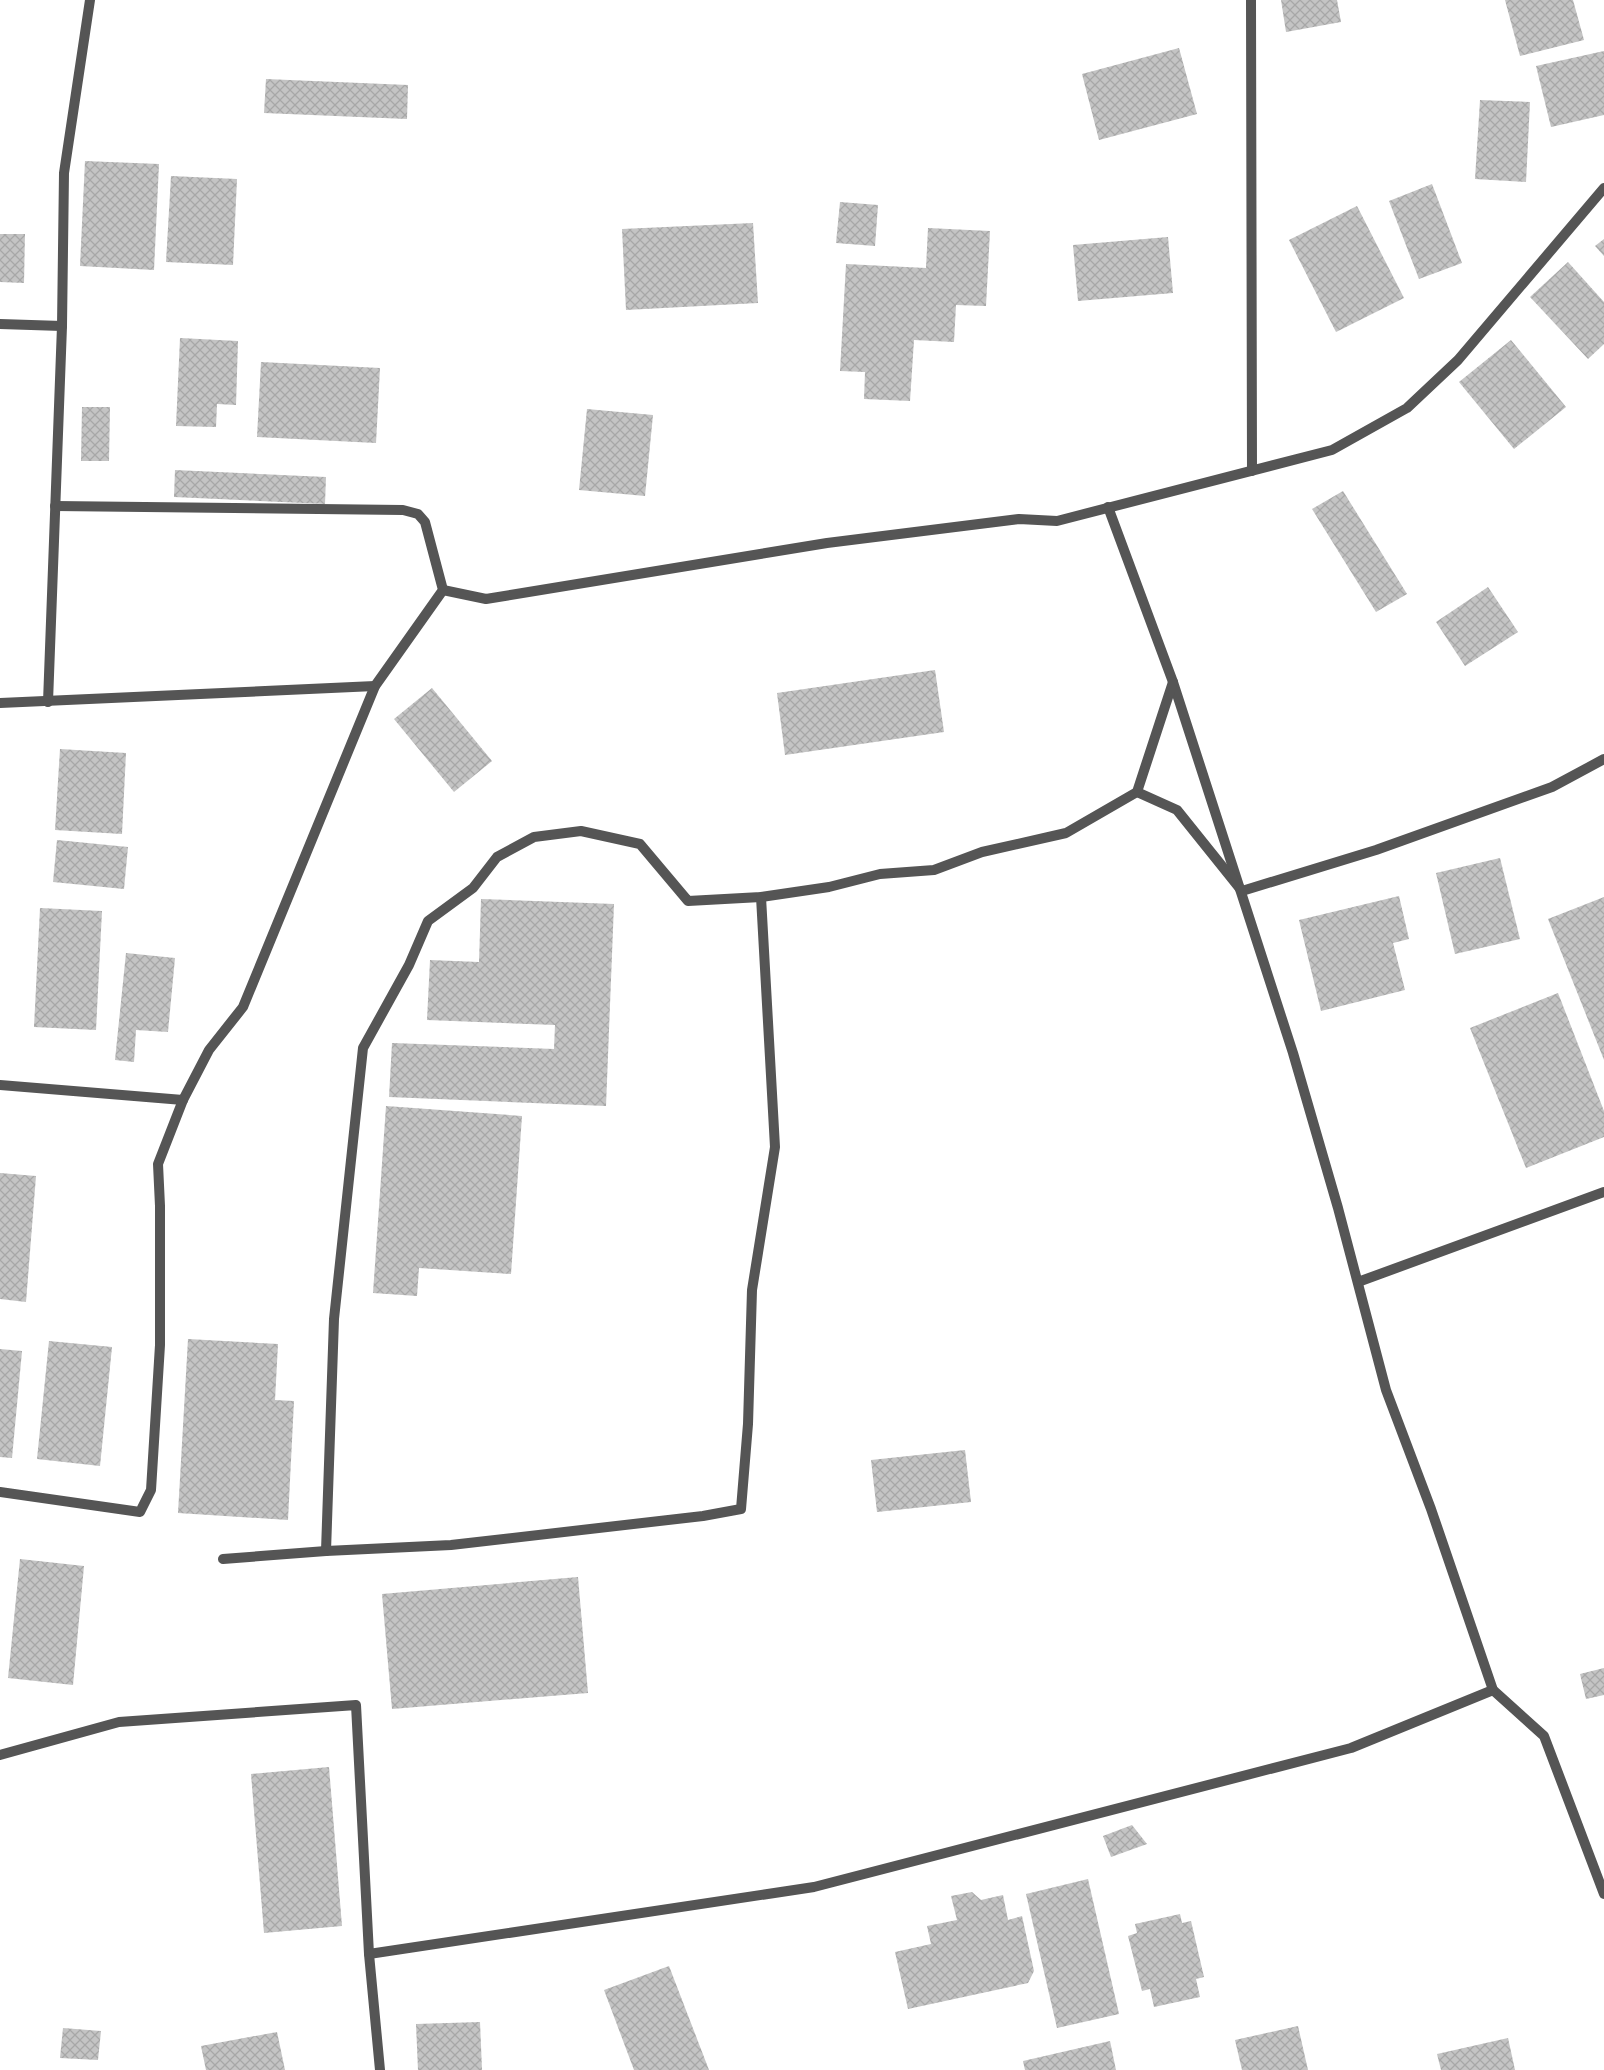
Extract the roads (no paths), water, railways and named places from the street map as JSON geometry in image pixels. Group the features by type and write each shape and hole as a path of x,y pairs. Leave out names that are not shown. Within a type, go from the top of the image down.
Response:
{"street":[{"path":"48,702 62,326 64,173 90,0"},
{"path":"1251,0 1252,471"},
{"path":"443,590 486,599 827,543 1019,519 1057,521 1332,450 1407,408 1458,360 1604,188"},
{"path":"0,324 62,326"},
{"path":"55,506 403,510 418,514 425,522 443,590"},
{"path":"1108,508 1173,682 1296,1062 1358,1282 1386,1390 1431,1510 1493,1690 1544,1736 1604,1894"},
{"path":"0,1492 140,1512 151,1490 160,1345 160,1206 158,1164 183,1100 209,1050 243,1008 375,686 443,590"},
{"path":"326,1551 334,1319 363,1048 409,965 428,921 473,888 497,857 534,837 581,831 640,844 688,900 761,897 829,887 880,874 934,870 982,852 1066,833 1137,792 1173,682"},
{"path":"0,703 375,686"},
{"path":"1242,891 1376,850 1552,787 1604,760"},
{"path":"1137,792 1177,810 1242,891"},
{"path":"223,1559 326,1551 451,1545 703,1516 741,1509 748,1424 752,1290 775,1147 761,897"},
{"path":"0,1085 183,1100"},
{"path":"1358,1282 1604,1192"},
{"path":"369,1954 814,1887 1351,1748 1493,1690"},
{"path":"0,1755 119,1722 356,1705 369,1954 380,2070"}]}
